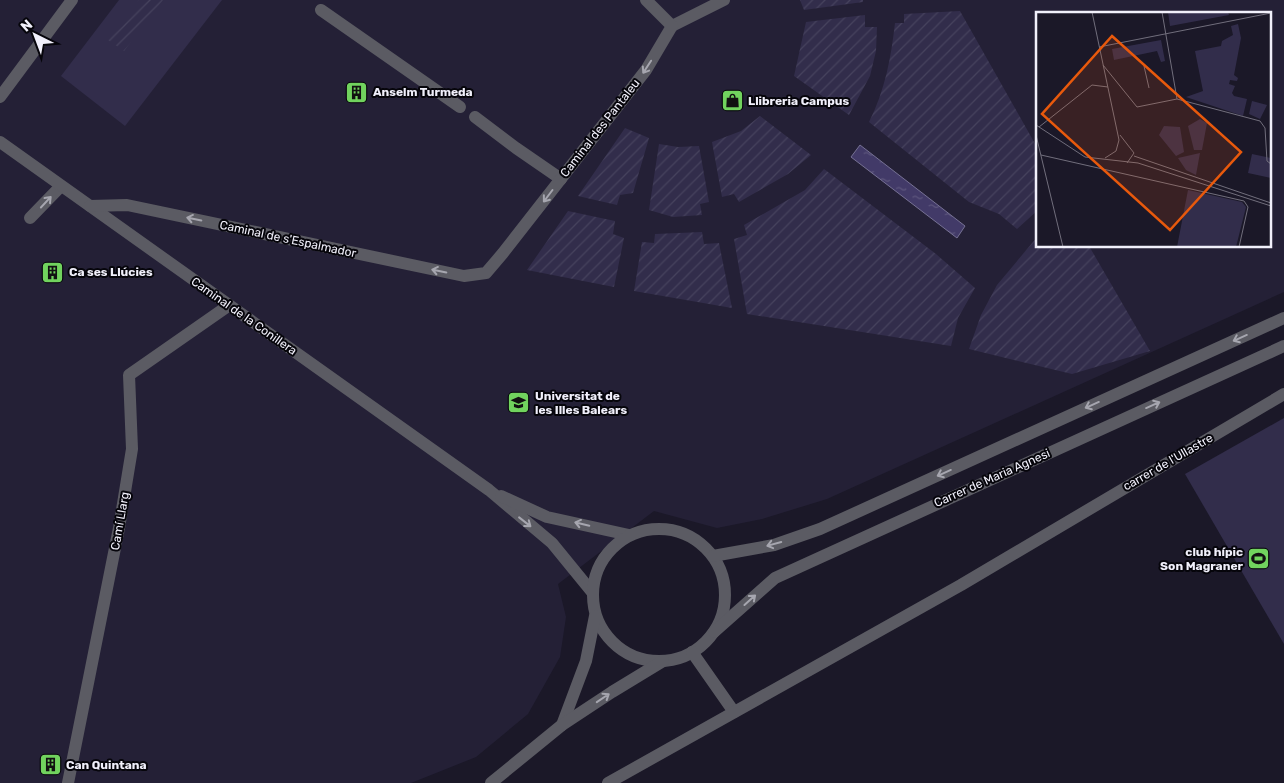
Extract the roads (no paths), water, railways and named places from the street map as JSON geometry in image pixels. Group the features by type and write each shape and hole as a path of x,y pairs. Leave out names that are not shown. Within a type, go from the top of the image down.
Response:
{"street":[{"path":"0,97 72,0"},
{"path":"646,0 672,26 724,0"},
{"path":"321,10 460,106"},
{"name":"Caminal des Pantaleu","path":"486,272 646,70 672,26"},
{"path":"475,117 561,179"},
{"name":"Caminal de la Conillera","path":"0,142 488,490"},
{"path":"30,218 61,186"},
{"name":"Caminal de s'Espalmador","path":"90,206 127,205 464,276 486,272"},
{"name":"Camí Llarg","path":"68,783 117,538 132,449 129,375 228,306"},
{"name":"Carrer de Maria Agnesi","path":"713,556 774,544 820,529 1284,318"},
{"name":"Carrer de Maria Agnesi","path":"714,632 774,578 1284,346"},
{"name":"carrer de l'Ullastre","path":"608,783 961,585 1284,394"},
{"path":"488,490 547,517 629,535"},
{"path":"488,490 552,543 592,592"},
{"path":"491,783 562,725 612,692 663,662 683,657 692,652 700,647 714,632 723,614 726,594 722,574 713,556 701,543 684,533 666,528 647,529 629,535 615,545 603,558 595,574 592,592 592,604 605,636 621,650 641,660 663,662"},
{"path":"562,725 586,661 596,616"},
{"path":"692,652 734,712"}],"water":[{"path":"860,145 965,226 957,238 851,157"}],"place":[{"name":"Anselm Turmeda","path":"357,92"},
{"name":"Llibreria Campus","path":"732,101"},
{"name":"Ca ses Llúcies","path":"53,272"},
{"name":"Universitat de les Illes Balears","path":"519,403"},
{"name":"club hípic Son Magraner","path":"1259,559"},
{"name":"Can Quintana","path":"50,765"}]}
